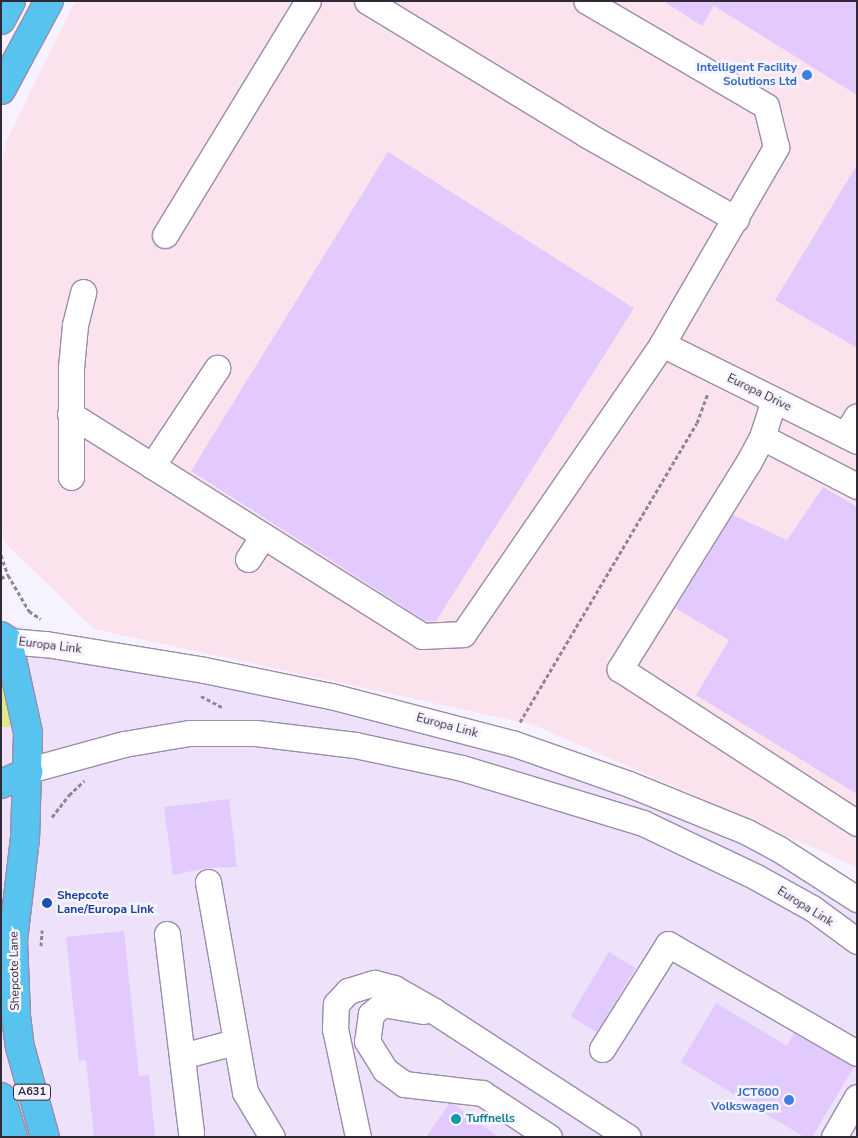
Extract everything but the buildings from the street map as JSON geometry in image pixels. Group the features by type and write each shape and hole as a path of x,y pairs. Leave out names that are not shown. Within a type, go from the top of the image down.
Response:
{"highway":[{"path":"1,20 11,1"},
{"path":"1,90 49,1"},
{"name":"Shepcote Lane","path":"5,639 26,716 28,771 25,838 13,940 14,982 20,1047 36,1134"},
{"path":"1,784 28,771"},
{"name":"A631","path":"1,1098 12,1137"}],"street":[{"path":"165,235 308,1"},
{"path":"367,1 587,135 736,219"},
{"path":"70,414 422,636 463,634 662,344 736,219 776,146 766,106 586,1"},
{"path":"71,477 70,414 75,325 83,292"},
{"name":"Europa Drive","path":"662,344 774,400 853,431"},
{"path":"152,466 217,368"},
{"path":"774,400 762,437 620,669 857,823"},
{"path":"762,437 857,486"},
{"path":"248,558 263,536"},
{"name":"Europa Link","path":"5,639 46,644 222,674 331,696 512,743 630,784 747,832 779,849 857,899"},
{"name":"Europa Link","path":"28,771 124,744 189,733 256,733 363,747 462,768 643,823 756,877 812,908 857,941"},
{"path":"208,882 245,1092 272,1137"},
{"path":"167,934 191,1133"},
{"path":"602,1049 668,944 857,1053"},
{"path":"358,1137 335,1029 336,1004 348,992 374,983 394,988 628,1137"},
{"path":"446,1020 383,1004 371,1014 367,1041 385,1070 404,1084 482,1093 549,1137"},
{"path":"182,1056 235,1042"},
{"path":"834,1137 857,1097"}],"path":[{"path":"512,743 516,727 697,423 716,372"},
{"path":"1,555 8,575"},
{"path":"50,820 69,794"}],"shaded area":[{"path":"75,1 857,1 857,867 534,725 94,629 4,542 1,527 1,166 7,140"},
{"path":"1,623 243,672 431,718 857,887 857,1137 1,1137"}],"green space":[{"path":"1,681 9,710 12,727 1,727"}],"place":[{"name":"Intelligent Facility Solutions Ltd","path":"807,75"},
{"name":"Shepcote Lane/Europa Link","path":"47,903"},
{"name":"JCT600 Volkswagen","path":"789,1100"},
{"name":"Tuffnells","path":"456,1119"}]}
